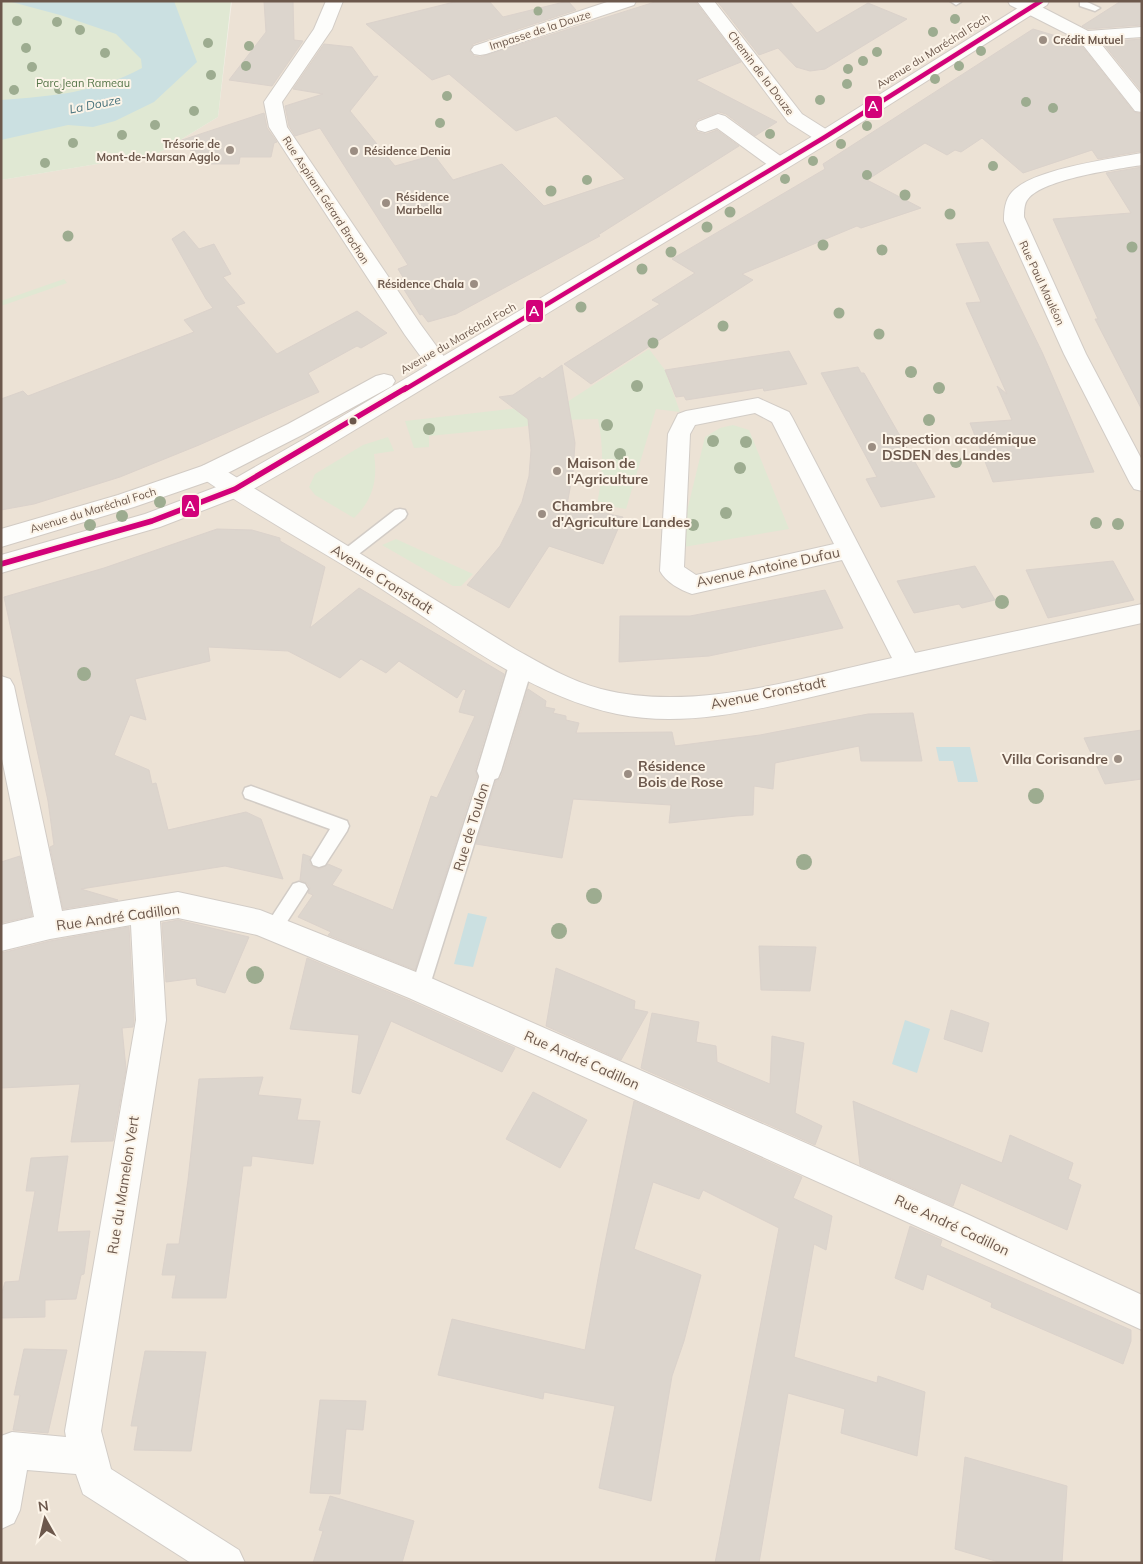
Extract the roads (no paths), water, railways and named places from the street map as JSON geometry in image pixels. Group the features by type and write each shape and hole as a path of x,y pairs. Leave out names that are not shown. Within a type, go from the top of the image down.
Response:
{"street":[{"name":"Rue Aspirant Gérard Brochon","path":"335,1 323,29 273,102 278,127 413,330 436,361"},
{"name":"Impasse de la Douze","path":"480,50 628,1"},
{"name":"Chemin de la Douze","path":"705,1 795,118 817,132"},
{"name":"Avenue du Maréchal Foch","path":"1,564 152,521 235,489 312,445 436,361 773,159 1026,3"},
{"path":"1026,3 1085,36 1142,108"},
{"path":"1085,36 1142,32"},
{"path":"704,126 718,120 773,159"},
{"name":"Rue Paul Mauléon","path":"1142,159 1045,180 1021,193 1014,205 1014,221 1075,354 1142,483"},
{"name":"Avenue du Maréchal Foch","path":"1,538 126,501 210,472 436,361"},
{"name":"Avenue Antoine Dufau","path":"849,549 692,584 672,571 679,434 686,420 758,406 781,417 849,549 908,665"},
{"name":"Avenue Cronstadt","path":"210,472 558,686 600,700 630,706 708,705 757,698 1142,613"},
{"name":"Rue de Toulon","path":"489,770 521,665"},
{"path":"1,686 50,926"},
{"name":"Rue André Cadillon","path":"1,938 50,926 178,906 260,923 420,988 948,1222 1142,1313"},
{"name":"Rue du Mamelon Vert","path":"145,911 151,1020 83,1431 96,1481 226,1563"},
{"path":"1,1510 12,1450 90,1457"}],"lane":[{"path":"1084,4 1095,8"},
{"path":"346,556 400,514"},
{"name":"Rue de Toulon","path":"420,988 489,770"},
{"path":"251,793 341,826 319,860"},
{"path":"273,929 299,889"}],"water":[{"name":"La Douze","path":"8,1 174,1 197,62 154,102 115,121 93,127 68,125 1,140 1,100 73,92 107,83 142,68 141,59 116,34 60,15"},
{"path":"936,747 970,747 978,782 958,782 953,761 939,761"},
{"path":"468,913 487,917 473,967 454,964"},
{"path":"905,1020 930,1029 917,1073 892,1064"}],"place":[{"name":"Crédit Mutuel","path":"1043,40"},
{"name":"Trésorie de Mont-de-Marsan Agglo","path":"230,150"},
{"name":"Résidence Denia","path":"354,151"},
{"name":"Résidence Marbella","path":"386,203"},
{"name":"Résidence Chala","path":"474,284"},
{"name":"Inspection académique DSDEN des Landes","path":"872,447"},
{"name":"Maison de l'Agriculture","path":"557,471"},
{"name":"Chambre d'Agriculture Landes","path":"542,514"},
{"name":"Villa Corisandre","path":"1118,759"},
{"name":"Résidence Bois de Rose","path":"628,774"}],"park label":[{"name":"Parc Jean Rameau","path":"83,83"}]}
